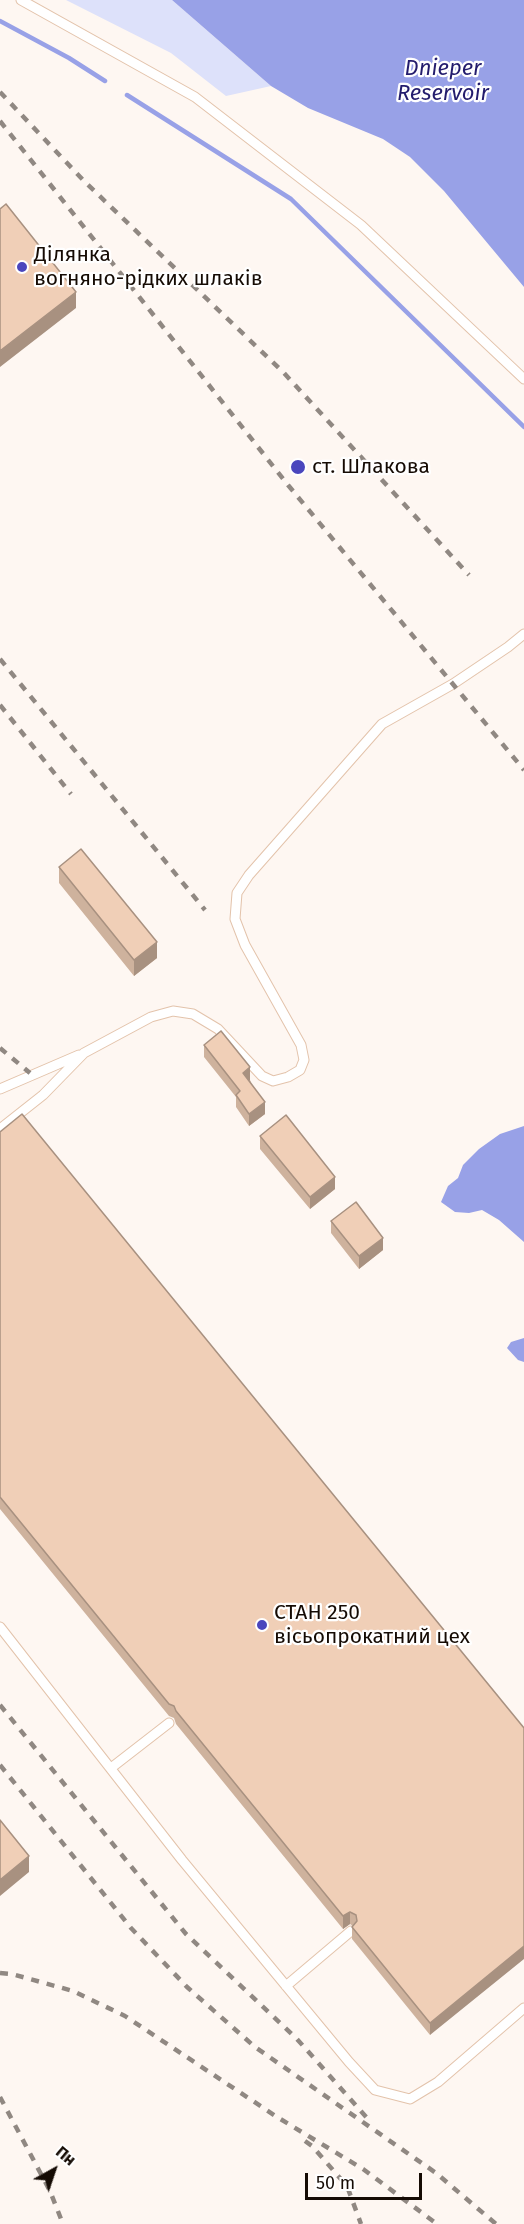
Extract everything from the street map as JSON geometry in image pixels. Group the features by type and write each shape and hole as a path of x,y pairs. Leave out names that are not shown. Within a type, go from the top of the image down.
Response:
{"lane":[{"path":"21,0 195,97 361,225 524,380"},
{"path":"0,1089 84,1053 152,1017 173,1011 193,1014 218,1029 262,1076 273,1081 288,1077 300,1070 304,1060 301,1046 245,945 235,919 237,893 249,875 382,724 453,684 524,634"},
{"path":"0,1129 43,1095 84,1053"},
{"path":"0,1627 182,1860 349,2062 375,2090 410,2099 438,2082 524,2008"},
{"path":"111,1768 169,1723"},
{"path":"286,1986 351,1931"}],"shaded area":[{"path":"66,0 172,0 271,86 226,96 171,53"}],"water":[{"name":"Dnieper Reservoir","path":"172,0 524,0 524,287 444,191 410,157 383,139 308,108 271,86"},
{"path":"524,1126 524,1242 499,1220 482,1210 469,1213 455,1212 441,1202 448,1186 458,1178 463,1165 479,1149 500,1134"},
{"path":"524,1338 524,1362 518,1360 507,1348 511,1342"}],"building":[{"name":"Ділянка вогняно-рідких шлаків","path":"6,204 76,292 0,351 0,209"},
{"path":"81,849 157,942 134,960 59,867"},
{"path":"221,1031 250,1067 243,1073 265,1102 249,1114 236,1095 240,1091 204,1045"},
{"name":"СТАН 250 вісьопрокатний цех","path":"22,1114 524,1728 524,1946 430,2023 352,1927 357,1921 356,1915 350,1912 343,1916 174,1706 169,1704 0,1497 0,1132"},
{"path":"286,1115 335,1177 310,1197 260,1136"},
{"path":"356,1202 383,1238 359,1256 331,1221"},
{"path":"0,1820 29,1856 0,1880"}],"waterway":[{"path":"0,21 69,58 105,81"},
{"path":"127,95 291,199 524,427"}],"railway":[{"path":"0,92 84,181 284,373 469,575"},
{"path":"0,121 288,485 524,770"},
{"path":"0,659 205,910"},
{"path":"0,705 71,794"},
{"path":"0,1048 30,1073"},
{"path":"0,1705 186,1934 297,2039 368,2119"},
{"path":"0,1765 131,1928 187,1987 255,2047 436,2173 496,2224"},
{"path":"0,1973 12,1974 73,1991 125,2016 277,2117 363,2169 437,2224"},
{"path":"0,2097 50,2191 63,2224"},
{"path":"305,2141 347,2186 361,2224"}],"place":[{"name":"Ділянка вогняно-рідких шлаків","path":"22,267"},
{"name":"ст. Шлакова","path":"298,467"},
{"name":"СТАН 250 вісьопрокатний цех","path":"262,1625"}]}
